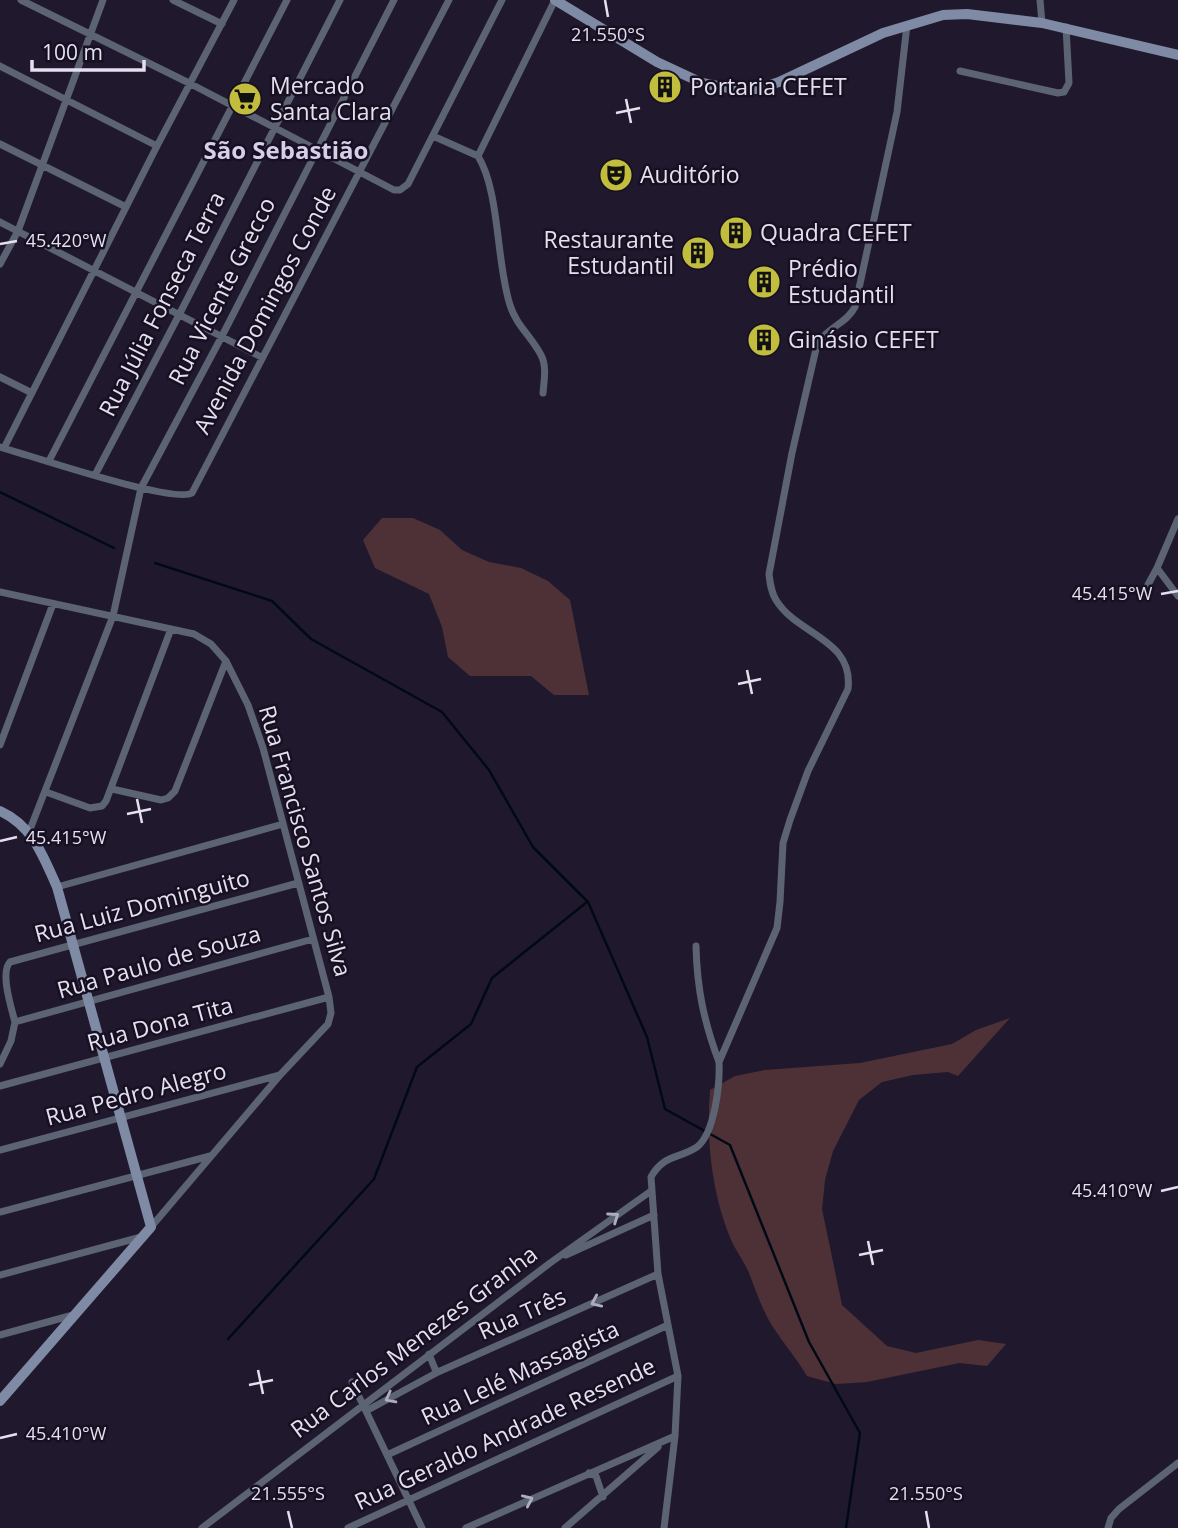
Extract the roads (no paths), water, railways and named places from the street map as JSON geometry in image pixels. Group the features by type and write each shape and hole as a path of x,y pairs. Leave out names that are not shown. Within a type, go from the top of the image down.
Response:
{"main road":[{"path":"555,0 657,62 702,83 729,88 757,89 799,74 883,33 943,15 967,14 1066,27 1178,55"},
{"path":"566,0 610,26 624,40"},
{"path":"0,811 29,832 57,887 149,1221 143,1236 1,1399"}],"street":[{"path":"21,0 189,83 394,190 400,190 408,184 502,0"},
{"path":"0,264 18,231 103,0"},
{"path":"173,0 222,24"},
{"path":"141,488 2,447 233,0"},
{"path":"49,461 287,0"},
{"name":"Rua Júlia Fonseca Terra","path":"95,475 340,0"},
{"name":"Rua Vicente Grecco","path":"29,832 113,616 141,488 394,0"},
{"name":"Avenida Domingos Conde","path":"141,488 183,497 194,490 449,0"},
{"path":"478,156 555,0"},
{"path":"1040,0 1042,23"},
{"path":"719,1062 776,928 783,843 790,820 808,771 848,689 846,662 830,645 777,602 771,589 769,574 792,453 816,349 824,334 847,317 855,307 897,112 907,25"},
{"path":"960,71 1058,93 1064,92 1069,83 1066,27"},
{"path":"0,66 157,146"},
{"path":"433,136 478,156 487,175 506,293 518,324 541,356 544,366 543,393"},
{"path":"0,144 126,207"},
{"path":"0,222 261,357"},
{"path":"0,377 32,393"},
{"path":"1143,594 1178,519"},
{"path":"1157,568 1178,596"},
{"name":"Rua Francisco Santos Silva","path":"0,593 194,634 211,644 226,661 248,705 263,748 329,997 331,1013 328,1024 282,1074"},
{"path":"0,745 52,604"},
{"path":"46,792 90,808 102,806 112,789 171,629"},
{"path":"112,789 161,800 168,798 175,791 226,661"},
{"path":"57,887 283,824"},
{"name":"Rua Luiz Dominguito","path":"15,1022 3,973 5,965 10,962 298,883"},
{"name":"Rua Paulo de Souza","path":"15,1022 313,939"},
{"path":"664,1528 675,1436 678,1376 659,1274 651,1177 671,1157 696,1147 704,1138 713,1114 720,1079 719,1062 701,1006 696,946"},
{"name":"Rua Dona Tita","path":"0,1086 329,997"},
{"path":"0,1064 11,1041 15,1022"},
{"path":"149,1221 211,1156 282,1074"},
{"name":"Rua Pedro Alegro","path":"0,1150 282,1074"},
{"path":"0,1212 211,1156"},
{"name":"Rua Carlos Menezes Granha","path":"206,1527 364,1408 429,1354 550,1262 651,1191"},
{"path":"550,1262 654,1215"},
{"path":"0,1275 143,1236"},
{"name":"Rua Três","path":"364,1408 659,1274"},
{"path":"0,1335 74,1314"},
{"name":"Rua Lelé Massagista","path":"387,1455 668,1325"},
{"path":"429,1354 439,1372"},
{"name":"Rua Geraldo Andrade Resende","path":"348,1528 678,1376"},
{"path":"352,1382 422,1528"},
{"path":"466,1528 675,1436"},
{"path":"565,1528 661,1444"},
{"path":"1108,1528 1111,1518 1119,1509 1178,1463"},
{"path":"588,1473 596,1476 603,1497"}],"waterway":[{"path":"0,492 114,548"},
{"path":"155,563 272,601 311,639 442,712 489,770 533,847 588,902 647,1037 665,1109 730,1145 809,1342 860,1433 846,1528"},
{"path":"228,1339 374,1179 417,1067 471,1024 492,978 587,902"}],"place":[{"name":"Portaria CEFET","path":"665,87"},
{"name":"Mercado Santa Clara","path":"245,99"},
{"name":"Auditório","path":"616,175"},
{"name":"Quadra CEFET","path":"736,233"},
{"name":"Restaurante Estudantil","path":"698,253"},
{"name":"Prédio Estudantil","path":"764,282"},
{"name":"Ginásio CEFET","path":"764,340"}],"district":[{"name":"São Sebastião","path":"286,151"}]}
